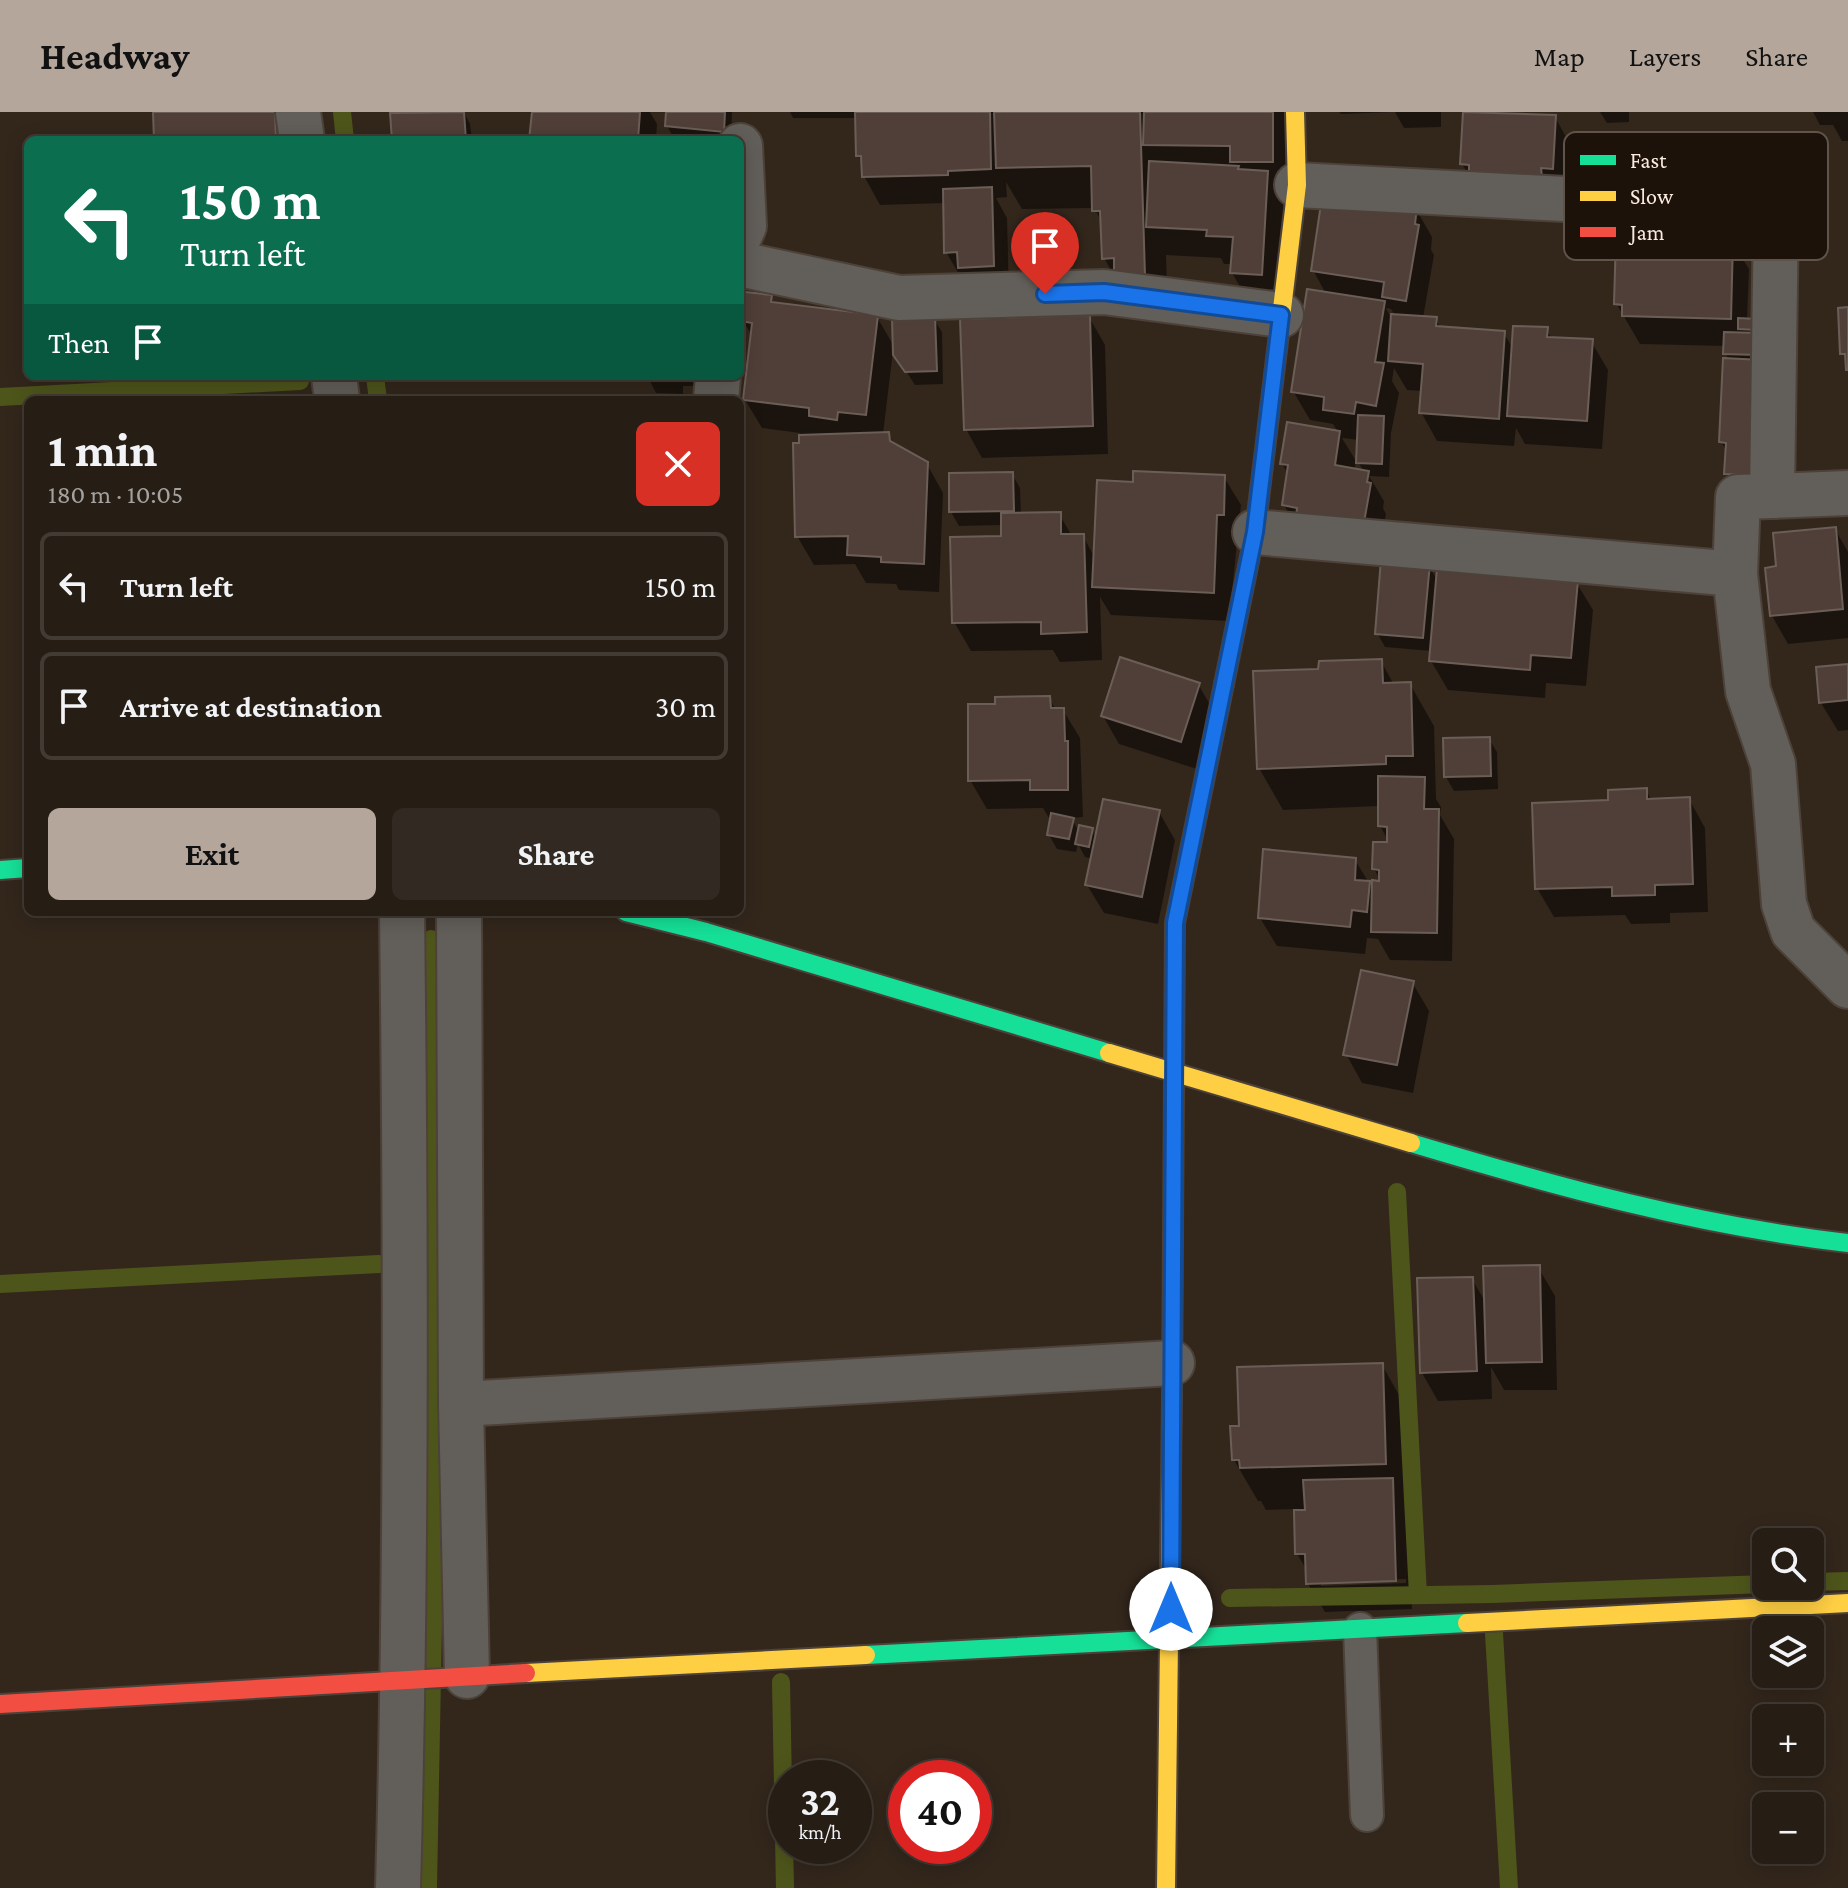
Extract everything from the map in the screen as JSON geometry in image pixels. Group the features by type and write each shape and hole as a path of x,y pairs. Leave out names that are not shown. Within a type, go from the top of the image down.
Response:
{"street":[{"path":"298,112 301,136"},
{"path":"738,112 740,136"},
{"path":"1166,1888 1175,923 1255,532 1297,185 1295,112"},
{"path":"1297,185 1564,199"},
{"path":"1772,496 1775,260"},
{"path":"744,265 899,298 1104,292 1281,315"},
{"path":"1848,493 1738,497 1735,574 1748,691 1773,764 1784,904 1793,931 1848,986"},
{"path":"1255,532 1735,574"},
{"path":"0,870 24,868"},
{"path":"402,916 407,1256 433,1678"},
{"path":"398,1888 433,1678 461,1404 459,916"},
{"path":"658,916 707,922 1172,1071 1493,1168 1609,1199 1795,1238 1848,1243"},
{"path":"461,1404 1172,1363"},
{"path":"0,1704 1848,1603"}],"lane":[{"path":"1360,1629 1367,1815"}],"building":[{"path":"153,112 275,112 276,136 154,136"},
{"path":"464,112 466,136 392,136 390,113"},
{"path":"532,112 640,112 638,136 529,136"},
{"path":"666,112 725,112 724,132 665,126"},
{"path":"855,112 990,112 991,169 948,171 948,175 862,177 861,156 856,156"},
{"path":"994,112 1140,112 1145,276 1114,278 1114,258 1102,259 1100,211 1092,211 1091,166 996,168"},
{"path":"1144,112 1273,112 1273,162 1230,162 1230,146 1143,145"},
{"path":"1463,112 1556,115 1553,169 1541,168 1542,177 1469,173 1469,165 1460,164"},
{"path":"1149,161 1239,166 1238,169 1268,171 1262,275 1230,273 1233,237 1206,236 1207,230 1146,227"},
{"path":"992,187 994,266 958,268 957,252 944,253 943,189"},
{"path":"1322,197 1417,207 1415,224 1419,225 1406,301 1382,297 1384,282 1311,271"},
{"path":"1615,260 1732,260 1731,319 1622,316 1622,305 1614,304"},
{"path":"1307,289 1385,301 1375,362 1384,363 1376,406 1356,402 1354,414 1323,410 1324,397 1291,392"},
{"path":"745,292 772,295 771,302 878,315 866,415 838,412 837,420 809,416 809,408 744,400 752,323 744,322"},
{"path":"1848,307 1846,370 1845,354 1840,354 1838,308"},
{"path":"1391,314 1437,317 1436,326 1505,331 1499,419 1419,413 1423,364 1388,361"},
{"path":"1090,315 1093,426 964,430 960,319"},
{"path":"935,316 937,371 905,372 893,355 892,318"},
{"path":"1738,318 1756,319 1756,330 1738,329"},
{"path":"1513,326 1548,327 1547,337 1593,339 1587,421 1507,416"},
{"path":"1724,332 1759,333 1758,355 1723,354"},
{"path":"1723,358 1761,360 1756,475 1724,474 1726,443 1719,442"},
{"path":"1358,415 1384,416 1382,464 1356,463"},
{"path":"1287,422 1340,431 1335,465 1369,471 1367,482 1371,483 1363,528 1296,517 1297,508 1282,505 1288,465 1280,464"},
{"path":"889,432 890,441 928,462 924,564 881,562 881,557 847,555 848,536 795,537 793,443 799,443 799,435"},
{"path":"1133,471 1225,475 1224,515 1217,515 1214,593 1092,587 1097,480 1133,482"},
{"path":"1013,472 1014,511 949,512 949,473"},
{"path":"1061,512 1061,534 1084,534 1087,632 1041,634 1041,622 952,623 950,537 1001,536 1001,513"},
{"path":"1836,527 1843,609 1770,616 1765,568 1776,566 1773,533"},
{"path":"1381,559 1430,563 1423,638 1375,634"},
{"path":"1437,568 1578,580 1571,658 1531,655 1530,670 1429,661"},
{"path":"1120,657 1200,683 1181,742 1101,716"},
{"path":"1382,659 1383,683 1411,682 1413,756 1386,756 1386,764 1257,769 1253,671 1318,669 1319,661"},
{"path":"1848,664 1848,700 1819,703 1816,667"},
{"path":"1050,696 1051,708 1064,708 1068,790 1030,790 1030,780 968,781 968,704 995,704 995,697"},
{"path":"1490,737 1491,776 1444,777 1443,738"},
{"path":"1378,776 1425,777 1424,809 1439,809 1437,933 1371,932 1372,880 1379,881 1379,870 1372,869 1373,842 1387,842 1387,827 1378,826"},
{"path":"1647,788 1647,799 1690,797 1693,884 1655,885 1655,895 1612,896 1612,887 1535,889 1532,803 1608,800 1608,790"},
{"path":"1103,799 1160,810 1142,897 1085,885"},
{"path":"1051,813 1074,818 1069,839 1047,835"},
{"path":"1079,825 1093,828 1089,847 1075,844"},
{"path":"1263,849 1356,858 1355,880 1370,881 1367,912 1352,910 1350,927 1258,918"},
{"path":"1361,970 1414,981 1397,1065 1343,1055"},
{"path":"1540,1265 1542,1362 1486,1363 1483,1266"},
{"path":"1473,1277 1477,1371 1420,1373 1417,1278"},
{"path":"1383,1363 1386,1464 1240,1468 1239,1460 1232,1460 1230,1426 1239,1426 1237,1367"},
{"path":"1393,1478 1396,1581 1306,1584 1305,1554 1295,1554 1294,1510 1305,1510 1303,1480"}],"waterway":[{"path":"342,112 345,136"},
{"path":"376,380 378,396"},
{"path":"0,397 300,381"},
{"path":"428,1888 433,1622 431,939"},
{"path":"1397,1192 1418,1595"},
{"path":"0,1284 379,1264"},
{"path":"1824,1582 1848,1581"},
{"path":"1230,1598 1492,1594 1752,1585"},
{"path":"1494,1633 1509,1888"},
{"path":"781,1682 785,1888"}],"traffic: fast":[{"path":"1172,1394 1175,923 1224,684"},
{"path":"0,870 24,868"},
{"path":"642,916 706,932 1109,1053"},
{"path":"1411,1143 1627,1203 1792,1236 1848,1243"},
{"path":"866,1655 1467,1623"}],"traffic: slow":[{"path":"1224,684 1255,532 1297,185 1295,112"},
{"path":"1109,1053 1411,1143"},
{"path":"1166,1888 1172,1394"},
{"path":"1467,1623 1848,1603"},
{"path":"526,1673 866,1655"}],"traffic: jam":[{"path":"0,1704 526,1673"}],"route":[{"path":"1045,294 1104,292 1281,315 1255,532 1175,923 1171,1609"}]}
